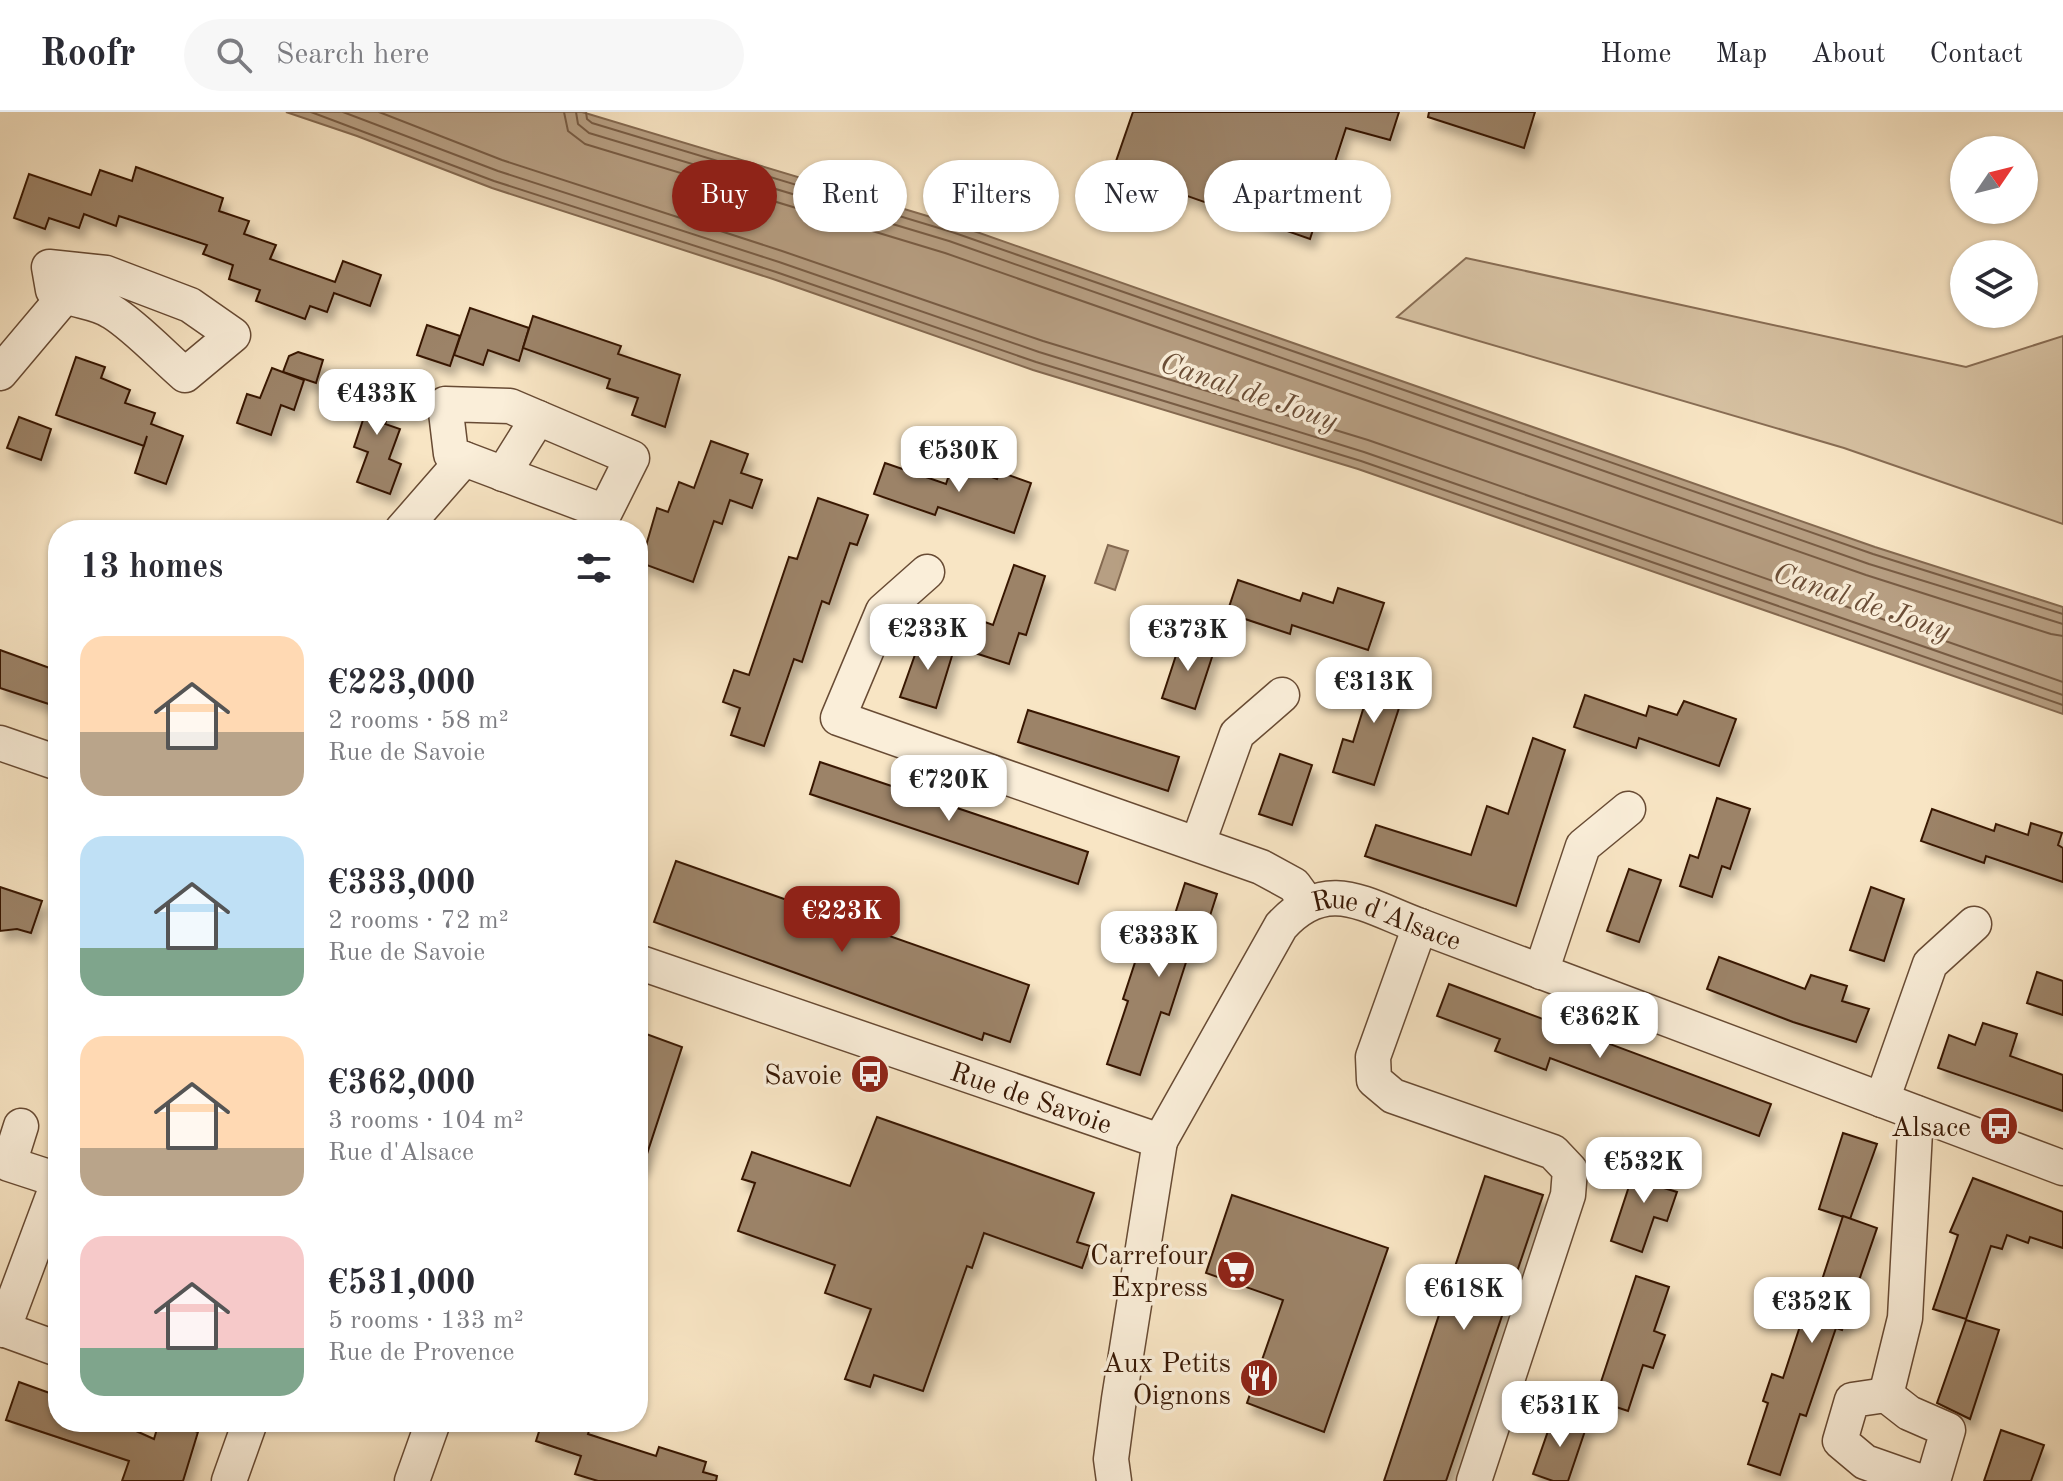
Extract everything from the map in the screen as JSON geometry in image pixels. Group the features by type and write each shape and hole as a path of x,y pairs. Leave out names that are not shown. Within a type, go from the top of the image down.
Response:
{"street":[{"path":"49,267 106,273 190,305 233,335 185,375 112,312 89,302 64,297 53,290 49,267"},
{"path":"0,373 64,297"},
{"path":"445,404 510,406 632,458 605,512 464,459 451,454 445,404"},
{"path":"503,474 538,418"},
{"path":"411,520 464,459"},
{"name":"Rue d'Alsace","path":"927,572 883,611 838,718 1198,843 1280,876 1294,885 1307,903 1322,898 1352,901 2063,1168"},
{"path":"1198,843 1237,734 1282,695"},
{"path":"0,743 48,760"},
{"path":"1541,972 1583,846 1628,809"},
{"path":"1114,1481 1111,1459 1119,1399 1160,1141 1281,926 1307,903"},
{"path":"1882,1100 1930,964 1974,924"},
{"path":"1420,926 1373,1057 1374,1080 1393,1096 1553,1152 1570,1170 1568,1195 1474,1481"},
{"name":"Rue de Savoie","path":"648,965 1160,1141"},
{"path":"1886,1395 1905,1318 1916,1113"},
{"path":"21,1126 9,1164 48,1178"},
{"path":"48,1208 2,1329 48,1345"},
{"path":"1919,1481 1865,1462 1840,1441 1852,1400 1886,1395 1909,1413 1948,1430 1933,1481"},
{"path":"229,1481 246,1432"},
{"path":"412,1481 429,1432"}],"shaded area":[{"path":"1466,258 1966,367 2063,336 2063,524 1844,448 1397,317"}],"water":[{"name":"Canal de Jouy","path":"286,112 582,112 741,160 672,160 672,232 777,232 777,171 793,176 793,232 907,232 907,210 923,215 923,232 977,232 1875,547 2063,607 2063,714 1358,469 1033,370 773,279 492,188"},
{"path":"1108,545 1128,551 1115,590 1095,583"}],"building":[{"path":"1133,112 1399,112 1390,140 1346,128 1336,160 1204,160 1204,202 1188,196 1188,160 1116,160"},
{"path":"1429,112 1535,112 1524,148 1428,117"},
{"path":"136,167 223,198 219,211 249,221 244,234 276,245 270,259 335,282 343,261 381,275 370,306 334,293 327,312 310,306 305,319 256,301 260,290 229,279 233,265 203,254 207,245 119,216 116,226 84,214 79,228 49,218 45,229 14,218 29,174 91,195 100,170 132,181"},
{"path":"1290,232 1312,232 1310,239"},
{"path":"470,308 529,328 519,361 488,350 483,365 454,355"},
{"path":"533,316 621,346 618,354 680,375 665,427 632,415 638,398 607,388 610,379 523,348"},
{"path":"427,325 460,336 450,366 417,355"},
{"path":"298,352 323,360 316,383 283,372 289,356"},
{"path":"76,357 105,367 101,378 130,390 125,403 155,413 151,424 183,436 166,484 135,473 144,446 56,415"},
{"path":"272,368 304,380 294,410 281,405 271,435 237,423 247,394 260,398"},
{"path":"363,380 397,392 385,424 400,429 389,459 401,464 390,494 357,482 368,452 354,447 364,417 352,413"},
{"path":"19,417 51,429 41,460 7,448"},
{"path":"711,441 748,454 741,473 762,480 752,508 730,500 722,524 714,521 693,582 648,566 648,539 657,508 668,512 679,482 694,488"},
{"path":"885,463 946,484 953,463 997,479 1000,472 1031,483 1014,533 938,507 935,515 874,494"},
{"path":"818,498 868,515 857,545 850,543 829,604 822,601 802,662 794,659 764,746 731,735 740,708 723,702 734,670 749,675 789,557 797,559"},
{"path":"1014,565 1045,576 1026,635 1019,633 1009,664 975,653 985,622 993,625"},
{"path":"1238,580 1300,601 1303,593 1333,603 1338,588 1384,603 1368,650 1292,625 1290,634 1227,613"},
{"path":"922,635 955,646 936,708 900,697"},
{"path":"1182,637 1215,648 1195,709 1162,698"},
{"path":"0,650 48,667 48,704 0,688"},
{"path":"1378,661 1411,671 1374,785 1333,772 1343,739 1353,742"},
{"path":"1585,695 1646,716 1649,706 1677,715 1684,701 1736,719 1719,766 1639,738 1636,748 1574,727"},
{"path":"1028,710 1179,757 1168,791 1018,742"},
{"path":"1533,738 1565,750 1516,906 1365,856 1376,825 1471,855 1487,806 1508,814"},
{"path":"1280,754 1312,765 1292,825 1259,814"},
{"path":"820,762 1088,852 1078,884 810,794"},
{"path":"1717,798 1750,809 1730,869 1722,866 1712,897 1680,886 1690,855 1698,858"},
{"path":"1932,809 1994,831 1996,824 2028,835 2031,823 2062,833 2058,845 2063,848 2063,882 1986,856 1984,863 1921,841"},
{"path":"676,861 1029,985 1010,1042 984,1033 982,1040 654,922"},
{"path":"1629,869 1661,880 1639,942 1607,931"},
{"path":"1185,883 1217,894 1197,956 1189,953 1169,1015 1161,1012 1140,1075 1107,1064 1128,1001 1123,999 1143,938 1165,945"},
{"path":"0,887 42,901 31,933 17,929 0,931"},
{"path":"1871,887 1904,899 1884,961 1850,950"},
{"path":"1719,957 1805,989 1811,975 1847,986 1842,1001 1869,1009 1856,1042 1707,989"},
{"path":"2037,972 2063,981 2063,1015 2027,1003"},
{"path":"1449,984 1771,1104 1759,1136 1550,1058 1546,1070 1495,1051 1500,1039 1437,1016"},
{"path":"1983,1023 2017,1034 2010,1056 2063,1075 2063,1111 1938,1068 1949,1035 1975,1045"},
{"path":"648,1035 682,1047 648,1151"},
{"path":"877,1117 1094,1193 1077,1242 1090,1246 1082,1268 984,1233 972,1268 967,1266 923,1391 874,1375 870,1387 845,1379 871,1309 825,1293 835,1265 738,1231 755,1183 742,1179 752,1152 850,1186"},
{"path":"1843,1133 1877,1144 1850,1219 1819,1209"},
{"path":"1638,1159 1670,1170 1664,1188 1677,1192 1667,1221 1654,1217 1642,1252 1611,1241"},
{"path":"1485,1176 1543,1195 1446,1481 1384,1481"},
{"path":"1973,1178 2063,1212 2063,1248 2030,1237 2028,1243 2007,1235 2002,1249 1991,1246 1966,1319 1933,1309 1958,1235 1950,1232"},
{"path":"1232,1195 1388,1248 1324,1432 1247,1403 1283,1300 1206,1273"},
{"path":"1843,1216 1877,1228 1842,1330 1836,1328 1806,1416 1800,1414 1780,1475 1748,1464 1768,1403 1763,1401 1772,1374 1783,1378 1803,1317 1799,1315 1808,1289 1818,1292"},
{"path":"1636,1276 1669,1287 1654,1331 1665,1335 1653,1368 1643,1365 1628,1411 1595,1400"},
{"path":"1966,1320 1999,1330 1970,1419 1937,1403"},
{"path":"19,1382 48,1392 48,1432 138,1432 154,1439 156,1432 198,1432 183,1481 122,1481 129,1461 6,1420"},
{"path":"1554,1414 1587,1425 1568,1481 1553,1481 1533,1474"},
{"path":"2001,1430 2044,1445 2031,1481 1984,1481"},
{"path":"539,1432 589,1432 656,1456 659,1447 706,1462 703,1472 717,1476 716,1481 598,1481 575,1474 581,1456 536,1441"}],"place":[{"name":"Savoie","path":"870,1074"},
{"name":"Alsace","path":"1999,1126"},
{"name":"Carrefour Express","path":"1236,1270"},
{"name":"Aux Petits Oignons","path":"1259,1378"}]}
